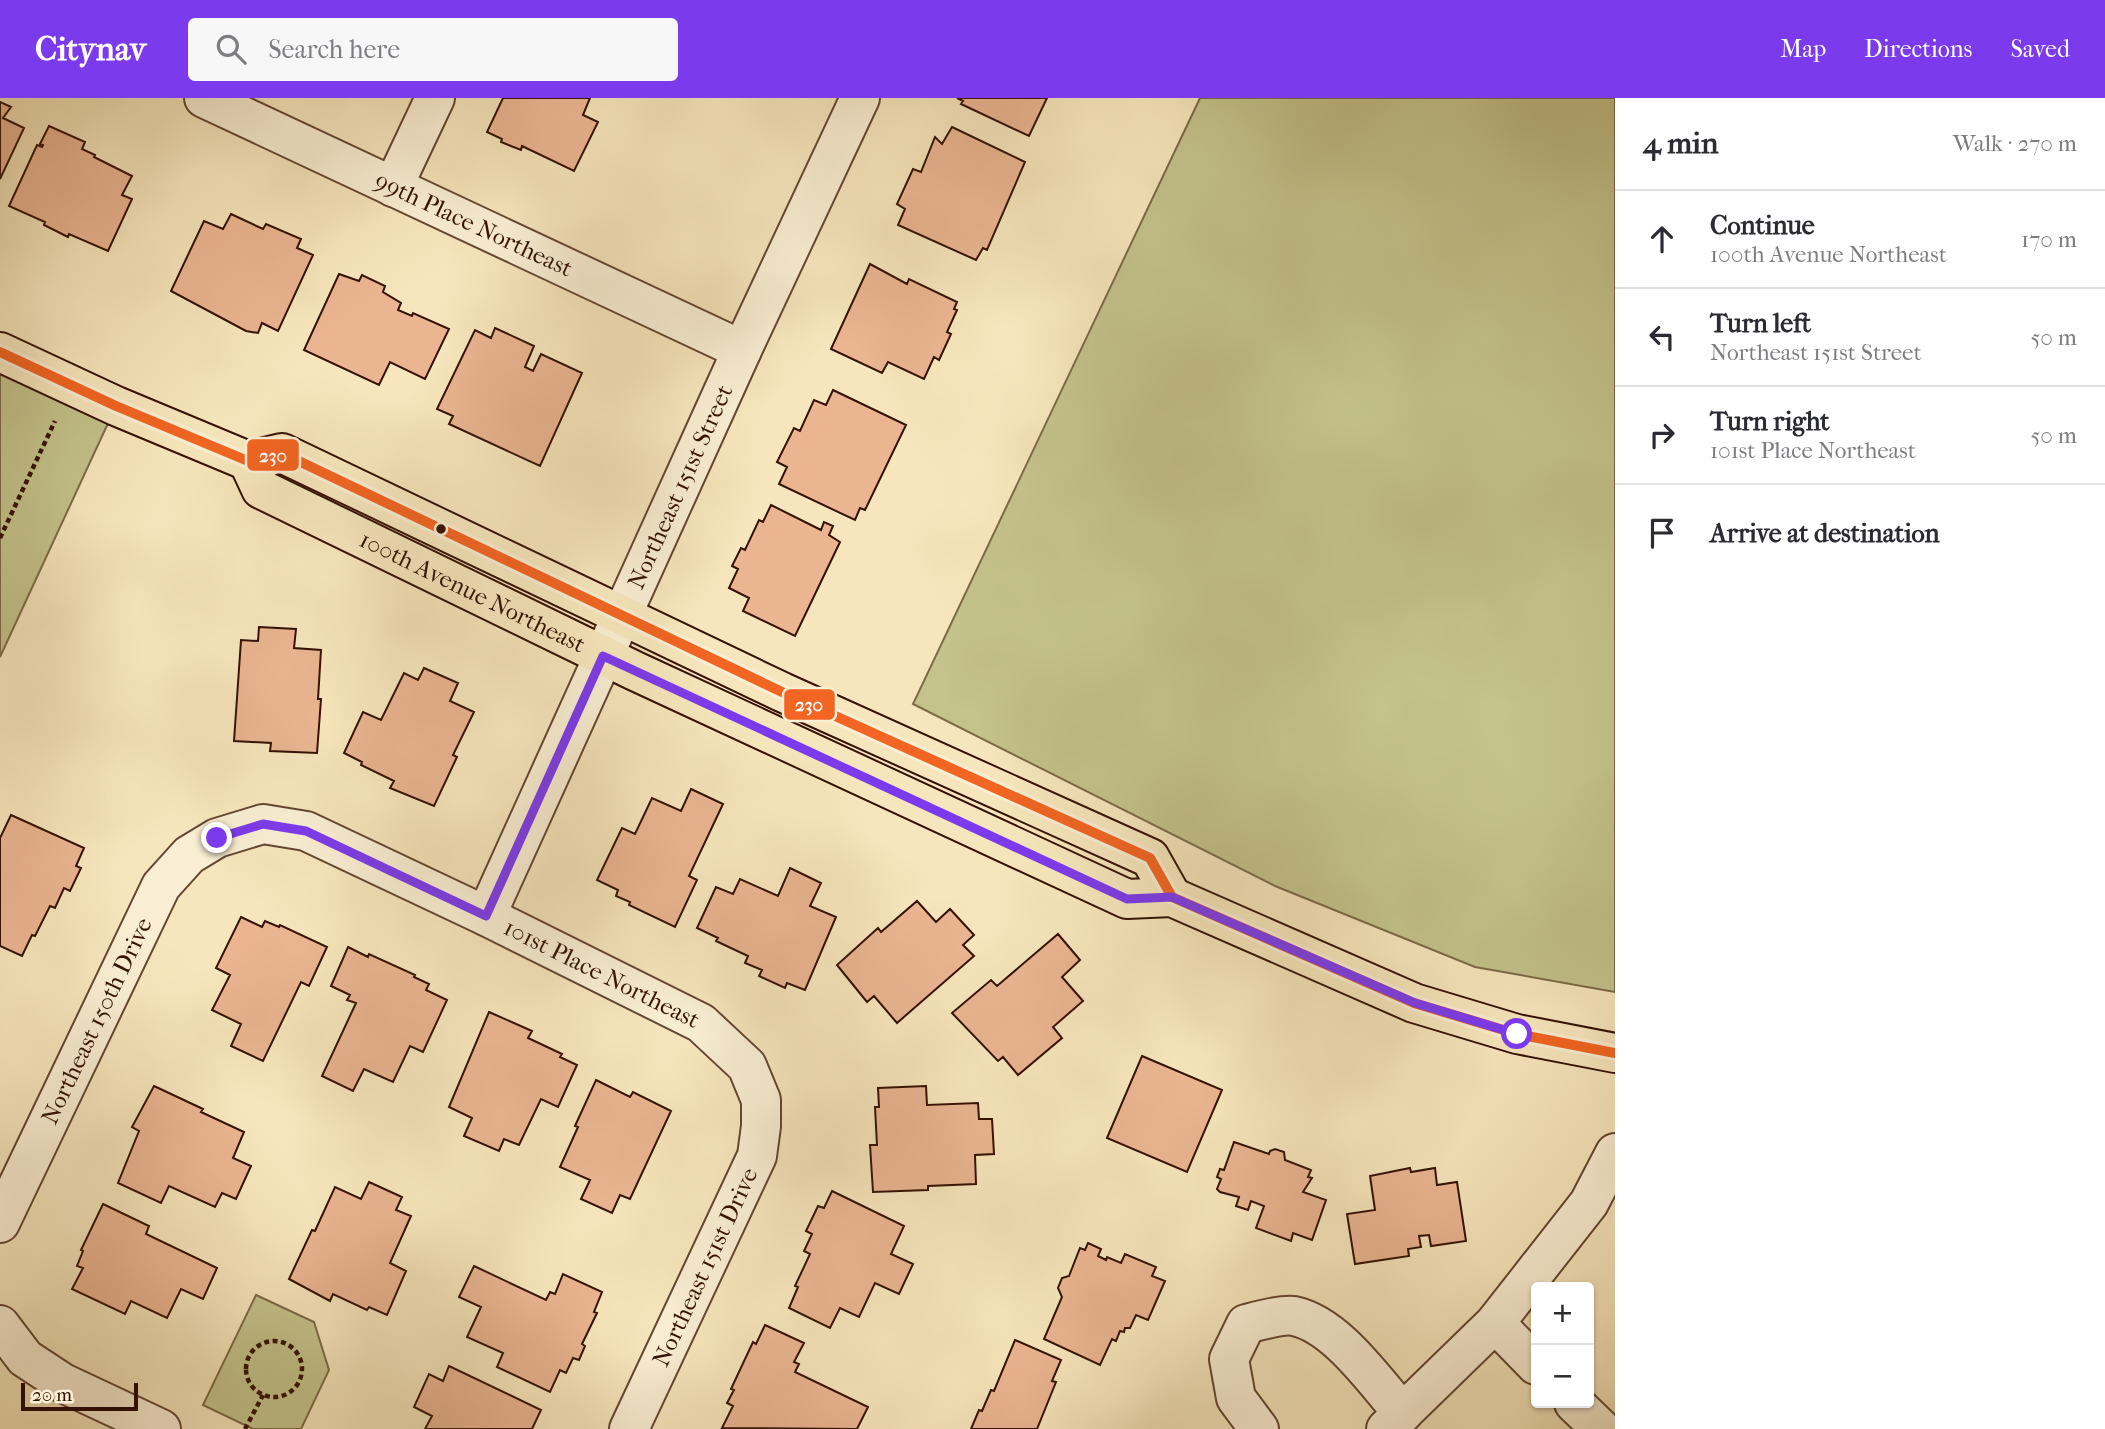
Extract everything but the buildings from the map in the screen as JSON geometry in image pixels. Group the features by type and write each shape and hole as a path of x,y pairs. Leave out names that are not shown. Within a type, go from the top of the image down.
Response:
{"main road":[{"path":"0,352 72,386 248,461"},
{"name":"100th Avenue Northeast","path":"1172,897 1150,858 782,692 282,453 248,461 261,489 603,656 1127,899 1172,897 1415,1003 1517,1034 1615,1053"}],"street":[{"name":"99th Place Northeast","path":"204,98 742,350"},
{"path":"393,187 435,98"},
{"name":"Northeast 151st Street","path":"486,916 742,350 860,98"},
{"name":"101st Place Northeast","path":"217,838 263,824 306,831 486,916 701,1023 747,1066 761,1100"},
{"name":"Northeast 150th Drive","path":"0,1223 161,886 189,855 217,838"},
{"name":"Northeast 151st Drive","path":"629,1429 757,1156 761,1100"},
{"path":"1259,1429 1236,1398 1229,1359 1246,1324 1293,1315 1318,1325 1337,1339 1395,1421 1495,1323 1590,1203 1615,1153"},
{"path":"1495,1323 1531,1359"},
{"path":"0,1325 25,1358 63,1384 161,1429"},
{"path":"1579,1408 1601,1429"},
{"path":"1607,1429 1615,1411"}],"path":[{"path":"0,538 72,386"},
{"path":"270,1341 288,1345 301,1359 302,1368 297,1387 282,1397 262,1395 249,1383 246,1374 248,1356 254,1349 270,1341"},
{"path":"245,1429 262,1395"}],"shaded area":[{"path":"1200,98 1615,98 1615,992 1475,967 1275,886 913,704"},
{"path":"0,352 116,406 0,657"},
{"path":"256,1295 314,1322 329,1370 301,1429 253,1429 203,1405"}],"transit line":[{"name":"230","path":"0,352 116,406 248,461 282,453 782,692 1150,858 1172,897 1414,1003 1517,1034 1615,1053"}],"route":[{"path":"217,838 263,824 306,831 486,916 603,656 1127,899 1172,897 1415,1003 1517,1034"}]}
